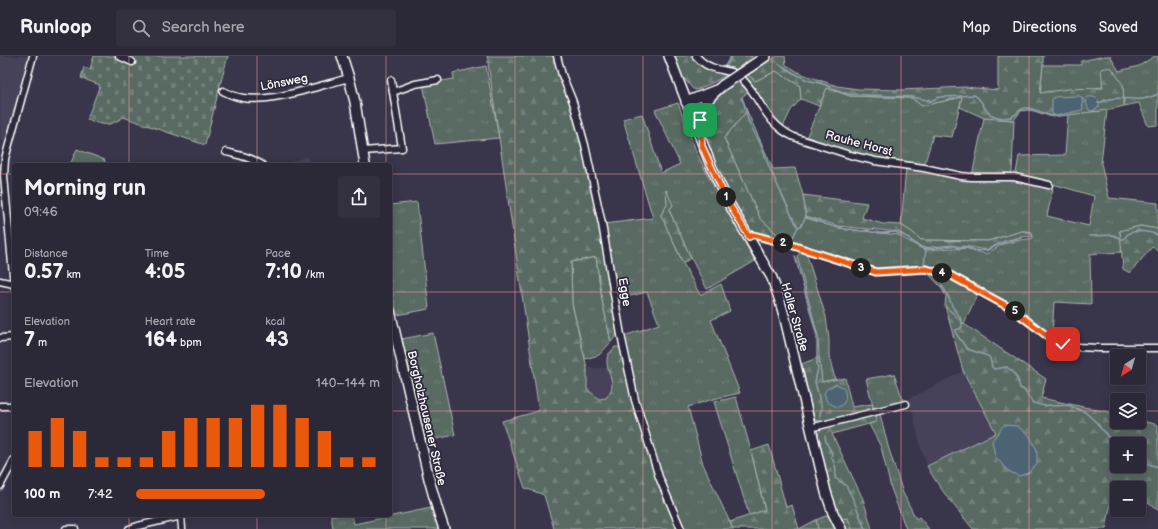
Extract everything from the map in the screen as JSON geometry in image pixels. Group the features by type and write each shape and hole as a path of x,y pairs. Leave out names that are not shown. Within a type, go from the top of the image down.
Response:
{"street":[{"path":"12,244 11,224 3,205 5,159 33,56"},
{"path":"119,56 132,62"},
{"path":"342,56 355,102 365,163"},
{"name":"Egge","path":"556,56 573,102 585,145 602,224 621,335 635,400 659,477 681,529"},
{"name":"Haller Straße","path":"669,56 702,146 712,168 728,202 772,278 785,319 826,492 833,513 841,529"},
{"name":"Rauhe Horst","path":"696,56 710,66 732,72 739,76 746,82 775,124 786,133 794,137 850,155 875,161 924,168 961,176 1014,177 1049,185"},
{"path":"688,106 720,88 766,56"},
{"name":"Lönsweg","path":"223,91 244,98 259,99 283,95 349,78"},
{"path":"363,151 402,148 391,80"},
{"path":"393,92 415,84 438,80"},
{"path":"702,146 700,113 704,104 720,88"},
{"path":"688,106 704,104"},
{"path":"226,152 246,157 259,163"},
{"path":"749,237 753,235 788,244 876,272 926,269 950,275 1012,309 1046,335 1063,344 1097,348 1158,348"},
{"path":"0,281 12,284"},
{"name":"Borgholzhausener Straße","path":"392,320 429,480 444,529"},
{"path":"0,338 12,337"},
{"path":"810,428 906,404"},
{"path":"0,406 12,406"},
{"path":"0,486 12,465"},
{"path":"129,529 177,517"},
{"path":"181,517 182,529"},
{"path":"66,529 76,529"}],"shaded area":[{"path":"0,56 29,56 5,141 0,141"},
{"path":"308,156 310,163 289,163"},
{"path":"587,368 607,368 613,386 606,398 599,399 587,389"},
{"path":"963,371 996,433 927,466 920,445 912,410 907,400"}],"green space":[{"path":"94,56 228,56 205,145 123,117 109,124 101,124 87,119 100,85 81,78 84,67 90,69"},
{"path":"487,56 554,56 571,103 583,146 599,224 618,333 611,342 602,300 596,257 571,262 572,304 587,368 587,389 599,399 606,398 612,388 607,367 607,357 615,347 622,347 678,529 554,529 544,495 525,488 502,421 539,411"},
{"path":"674,56 693,56 699,63 711,69 724,72 732,56 753,56 738,68 697,90 693,89 682,76"},
{"path":"777,56 785,56 786,65 802,74 837,86 858,89 901,90 965,87 998,90 998,56 1043,56 1040,93 1068,89 1103,88 1101,69 1111,67 1123,85 1124,106 1107,110 1052,117 1028,110 1021,111 1014,120 984,118 960,107 962,97 922,106 912,98 850,96 827,88 819,106 801,99 800,86 776,71 755,81 748,75"},
{"path":"1110,56 1119,71 1139,66 1155,56 1158,56 1158,125 1148,126 1139,103 1124,106 1123,85 1040,93 1043,65 1081,65 1081,61"},
{"path":"486,66 499,138 435,144 423,84 454,79 453,73"},
{"path":"776,71 800,86 801,99 791,110 782,129 773,119 745,78 748,75 755,81"},
{"path":"737,82 749,91 742,97 747,111 724,138 760,218 778,235 777,239 752,232 731,196 713,159 705,132 703,117 709,107"},
{"path":"827,88 850,96 912,98 922,106 962,97 952,137 933,135 924,166 876,159 850,153 806,138"},
{"path":"678,103 696,151 708,176 755,261 707,289 669,210 673,205 667,205 661,215 683,263 700,295 721,284 730,311 711,320 740,393 713,399 688,407 703,464 733,529 683,529 661,476 638,400 624,336 659,324 647,292 617,299 604,224 653,218 623,119 642,114 661,173 680,164 655,110"},
{"path":"1107,110 1101,163 1109,198 1158,203 1158,229 1140,226 1120,231 1122,252 1090,254 1091,304 1054,302 1052,336 1016,309 927,267 881,270 869,269 789,243 790,239 778,235 760,218 724,138 747,111 773,169 795,168 803,195 806,218 838,228 898,235 922,249 927,250 965,248 986,254 1003,244 1033,238 1032,232 1022,231 988,241 921,240 901,225 906,168 1020,180 1049,187 1053,189 1047,216 1089,226 1094,196 1053,184 1017,176 1016,173 1019,156 1065,155 1068,114"},
{"path":"984,118 1014,120 1012,172 1009,175 972,176"},
{"path":"77,149 105,160 104,163 71,163"},
{"path":"666,190 673,205 669,210 691,258 683,263 661,215 667,205"},
{"path":"803,195 867,203 862,218 883,224 901,225 921,240 988,241 1022,231 1031,232 1033,236 1004,241 986,250 952,245 923,248 899,232 838,226 806,216"},
{"path":"417,202 429,309 397,315 392,289 392,205"},
{"path":"1140,226 1158,229 1158,250 1152,247 1130,273 1123,269 1120,231"},
{"path":"799,250 806,252 826,317 829,339 829,356 835,379 822,382 818,336 797,256 800,253"},
{"path":"596,257 602,300 611,342 599,355 585,359 572,304 571,262"},
{"path":"926,271 950,278 978,292 964,324 945,306 946,296 940,286"},
{"path":"945,306 964,324 1046,379 1041,398 1110,413 1110,429 1146,429 1146,422 1158,425 1158,509 1146,502 1146,481 1110,481 1110,507 1106,529 973,529 943,491 927,466 996,433 963,371"},
{"path":"433,333 455,435 426,441 402,339"},
{"path":"819,357 822,382 845,378 852,407 872,404 874,410 819,422 814,419 802,364"},
{"path":"894,374 903,400 901,403 874,410 866,379"},
{"path":"736,397 751,451 765,511 749,515 714,402"},
{"path":"880,414 888,446 903,493 916,519 919,517 929,529 906,529 891,488 881,447 869,424 876,422 876,415"},
{"path":"876,415 876,422 832,434 863,499 872,529 852,529 848,518 839,519 829,492 817,435 822,429"},
{"path":"769,445 786,507 792,505 799,529 733,529 730,522 765,510 751,451"},
{"path":"431,508 439,529 333,529 331,517 352,517 354,524"},
{"path":"828,515 835,529 818,529 816,520"},
{"path":"848,518 852,529 845,529 839,519"},
{"path":"816,520 818,529 799,529"}],"water":[{"path":"1080,96 1082,98 1082,110 1055,116 1052,114 1052,100 1054,97"},
{"path":"1088,97 1097,99 1099,102 1099,107 1092,111 1089,110 1086,102"},
{"path":"836,384 843,387 845,393 843,404 837,407 827,402 824,393 827,389"},
{"path":"1004,425 1017,426 1029,435 1037,450 1037,463 1028,473 1019,476 1010,472 995,456 992,441"}],"waterway":[{"path":"725,66 731,56"},
{"path":"779,64 807,80 823,84 848,94 913,97 931,101 939,97 974,95 979,99 989,113 997,117 1011,117 1021,109 1025,108 1051,116 1054,115"},
{"path":"1098,103 1117,98 1145,99 1158,94"},
{"path":"741,98 744,103 748,120 798,227 801,226 807,217 847,230 867,230 881,233 895,232 906,237 918,246 928,249 955,246 959,248 965,247 986,251 1002,243 1021,238"},
{"path":"791,241 798,227"},
{"path":"1089,236 1113,235 1124,239 1126,235 1131,232 1139,231 1158,235"},
{"path":"924,266 926,249"},
{"path":"795,256 817,336 818,368 815,382 822,409 820,416"},
{"path":"941,285 961,320 962,326 960,329 955,330 955,332 967,349 988,356 994,369 1007,367 1013,372 1018,380 1020,388 1024,390 1033,403 1045,406 1068,405 1085,412 1097,423 1110,439"},
{"path":"825,436 835,466 835,478 846,486 865,529"},
{"path":"1146,463 1158,467"}],"route":[{"path":"700,120 702,146 728,202 749,237 753,235 788,244 869,271 876,272 926,269 950,275 1012,309 1046,335 1063,344"}]}
